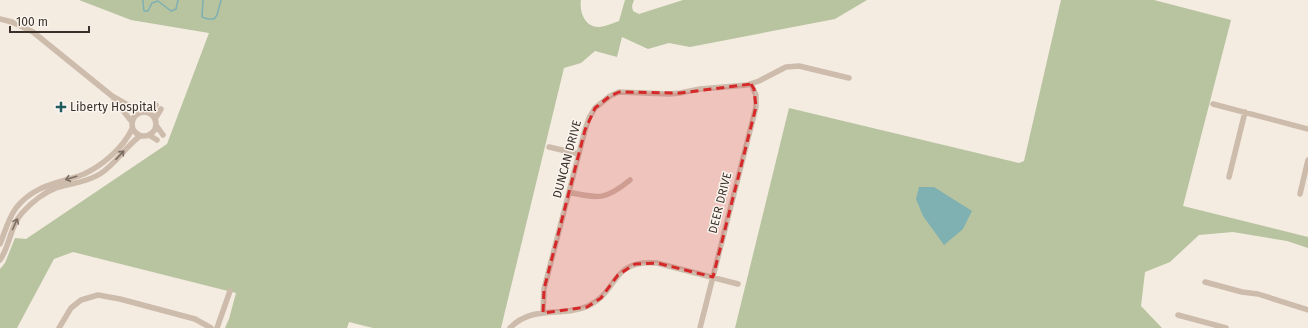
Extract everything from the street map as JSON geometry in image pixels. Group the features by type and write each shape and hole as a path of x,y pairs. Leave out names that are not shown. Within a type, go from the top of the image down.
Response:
{"street":[{"path":"0,19 12,22 33,32 112,96 143,112 152,114 163,135"},
{"name":"DUNCAN DRIVE","path":"543,313 544,289 589,118 595,108 610,96 619,92 680,93 700,89 751,84 786,67 799,66 849,78"},
{"name":"DEER DRIVE","path":"700,328 756,107 756,95 751,84"},
{"path":"112,96 132,125 135,132 140,136"},
{"path":"1213,104 1308,129"},
{"path":"0,244 8,222 17,208 28,196 41,187 72,178 97,166 110,157 126,139 135,116 156,105"},
{"path":"0,260 10,242 14,225 30,204 42,195 56,188 88,180 102,173 140,136 149,135 154,131 161,109"},
{"path":"1229,177 1245,112"},
{"path":"149,135 157,140"},
{"path":"549,147 579,154"},
{"path":"1300,194 1308,160"},
{"path":"569,192 589,197 609,195 616,192 630,180"},
{"path":"510,328 520,320 530,315 577,310 587,307 601,298 625,268 635,264 646,262 657,263 738,284"},
{"path":"1205,282 1242,292 1258,294 1308,310"},
{"path":"217,328 230,291"},
{"path":"59,328 71,308 81,300 98,295 120,299 195,319 211,328"},
{"path":"1178,315 1226,328"}],"highlighted area":[{"path":"751,84 754,89 756,107 713,277 657,263 635,264 618,275 601,298 587,307 543,313 544,289 585,130 595,108 610,96 619,92 680,93"}],"green space":[{"path":"79,0 581,0 581,9 584,18 590,25 600,27 619,21 625,0 634,0 632,6 633,11 639,14 683,0 867,0 835,19 690,47 669,43 648,49 622,37 617,57 595,51 581,63 564,68 501,328 373,328 349,322 347,328 225,328 236,293 73,252 54,259 17,328 0,328 0,269 5,263 15,238 26,239 167,144 209,33 131,20"},
{"path":"1061,0 1154,0 1231,20 1183,206 1308,237 1308,248 1287,241 1233,232 1199,235 1170,262 1145,272 1141,306 1162,328 735,328 789,108 1019,163 1024,161"}],"water":[{"path":"919,187 934,187 972,211 963,229 944,245 923,216 916,199"}],"waterway":[{"path":"143,0 144,11 148,11 152,3 158,1 171,11 176,9 178,0"},
{"path":"203,0 202,17 208,19 214,19 217,15 221,0"}],"place":[{"name":"Liberty Hospital","path":"61,107"}]}
